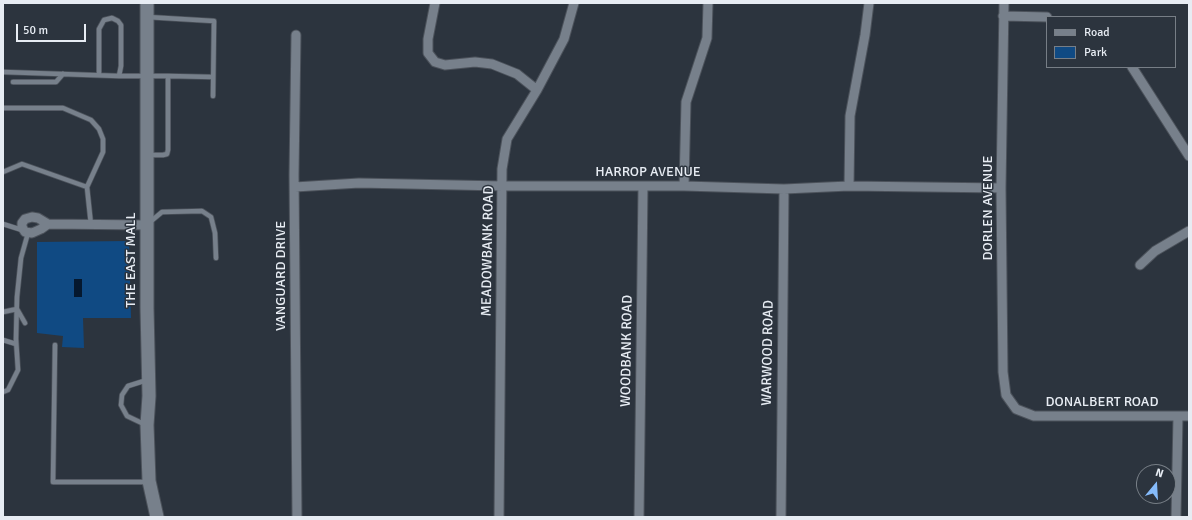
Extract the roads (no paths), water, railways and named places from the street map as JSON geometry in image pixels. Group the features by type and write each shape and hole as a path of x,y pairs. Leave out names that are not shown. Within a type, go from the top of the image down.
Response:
{"main road":[{"name":"THE EAST MALL","path":"147,3 147,308 149,396 147,425 149,482 157,517"}],"street":[{"path":"435,3 428,40 428,53 434,62 445,65 475,62 492,64 517,74 537,90"},
{"name":"MEADOWBANK ROAD","path":"499,517 502,169 507,139 537,90 564,39 574,3"},
{"path":"684,186 686,102 706,38 708,3"},
{"path":"849,186 850,116 865,36 869,3"},
{"name":"DORLEN AVENUE","path":"1004,3 1001,188 1003,372 1006,395 1016,409"},
{"path":"1004,16 1046,17"},
{"name":"VANGUARD DRIVE","path":"296,35 294,187 297,517"},
{"path":"1133,68 1189,156"},
{"name":"HARROP AVENUE","path":"294,187 359,183 503,186 684,186 784,189 849,186 1001,188"},
{"name":"WOODBANK ROAD","path":"639,517 643,186"},
{"name":"WARWOOD ROAD","path":"781,517 784,189"},
{"path":"48,224 41,229 32,232 25,231 22,227 22,223 27,218 36,218 48,224 147,225"},
{"path":"1140,265 1155,251 1189,230"},
{"name":"DONALBERT ROAD","path":"1016,409 1034,416 1189,416"},
{"path":"1176,517 1178,416"}],"lane":[{"path":"147,17 214,21 213,96"},
{"path":"99,75 99,29 104,20 112,18 118,21 121,25 121,66 119,76"},
{"path":"3,72 119,76 213,77"},
{"path":"13,82 56,82 63,74"},
{"path":"148,155 163,155 166,154 168,150 168,76"},
{"path":"3,108 62,108 91,120 99,130 103,139 103,152 87,187 91,225"},
{"path":"3,172 22,164 87,187"},
{"path":"147,225 162,212 202,211 211,217 215,233 216,258"},
{"path":"3,224 25,231 21,258 17,309 16,344 18,370 8,390 3,392"},
{"path":"3,312 17,309"},
{"path":"17,309 25,323"},
{"path":"3,340 16,344"},
{"path":"55,345 53,482 149,482"},
{"path":"147,425 127,416 121,405 122,395 128,386 148,379"}]}
